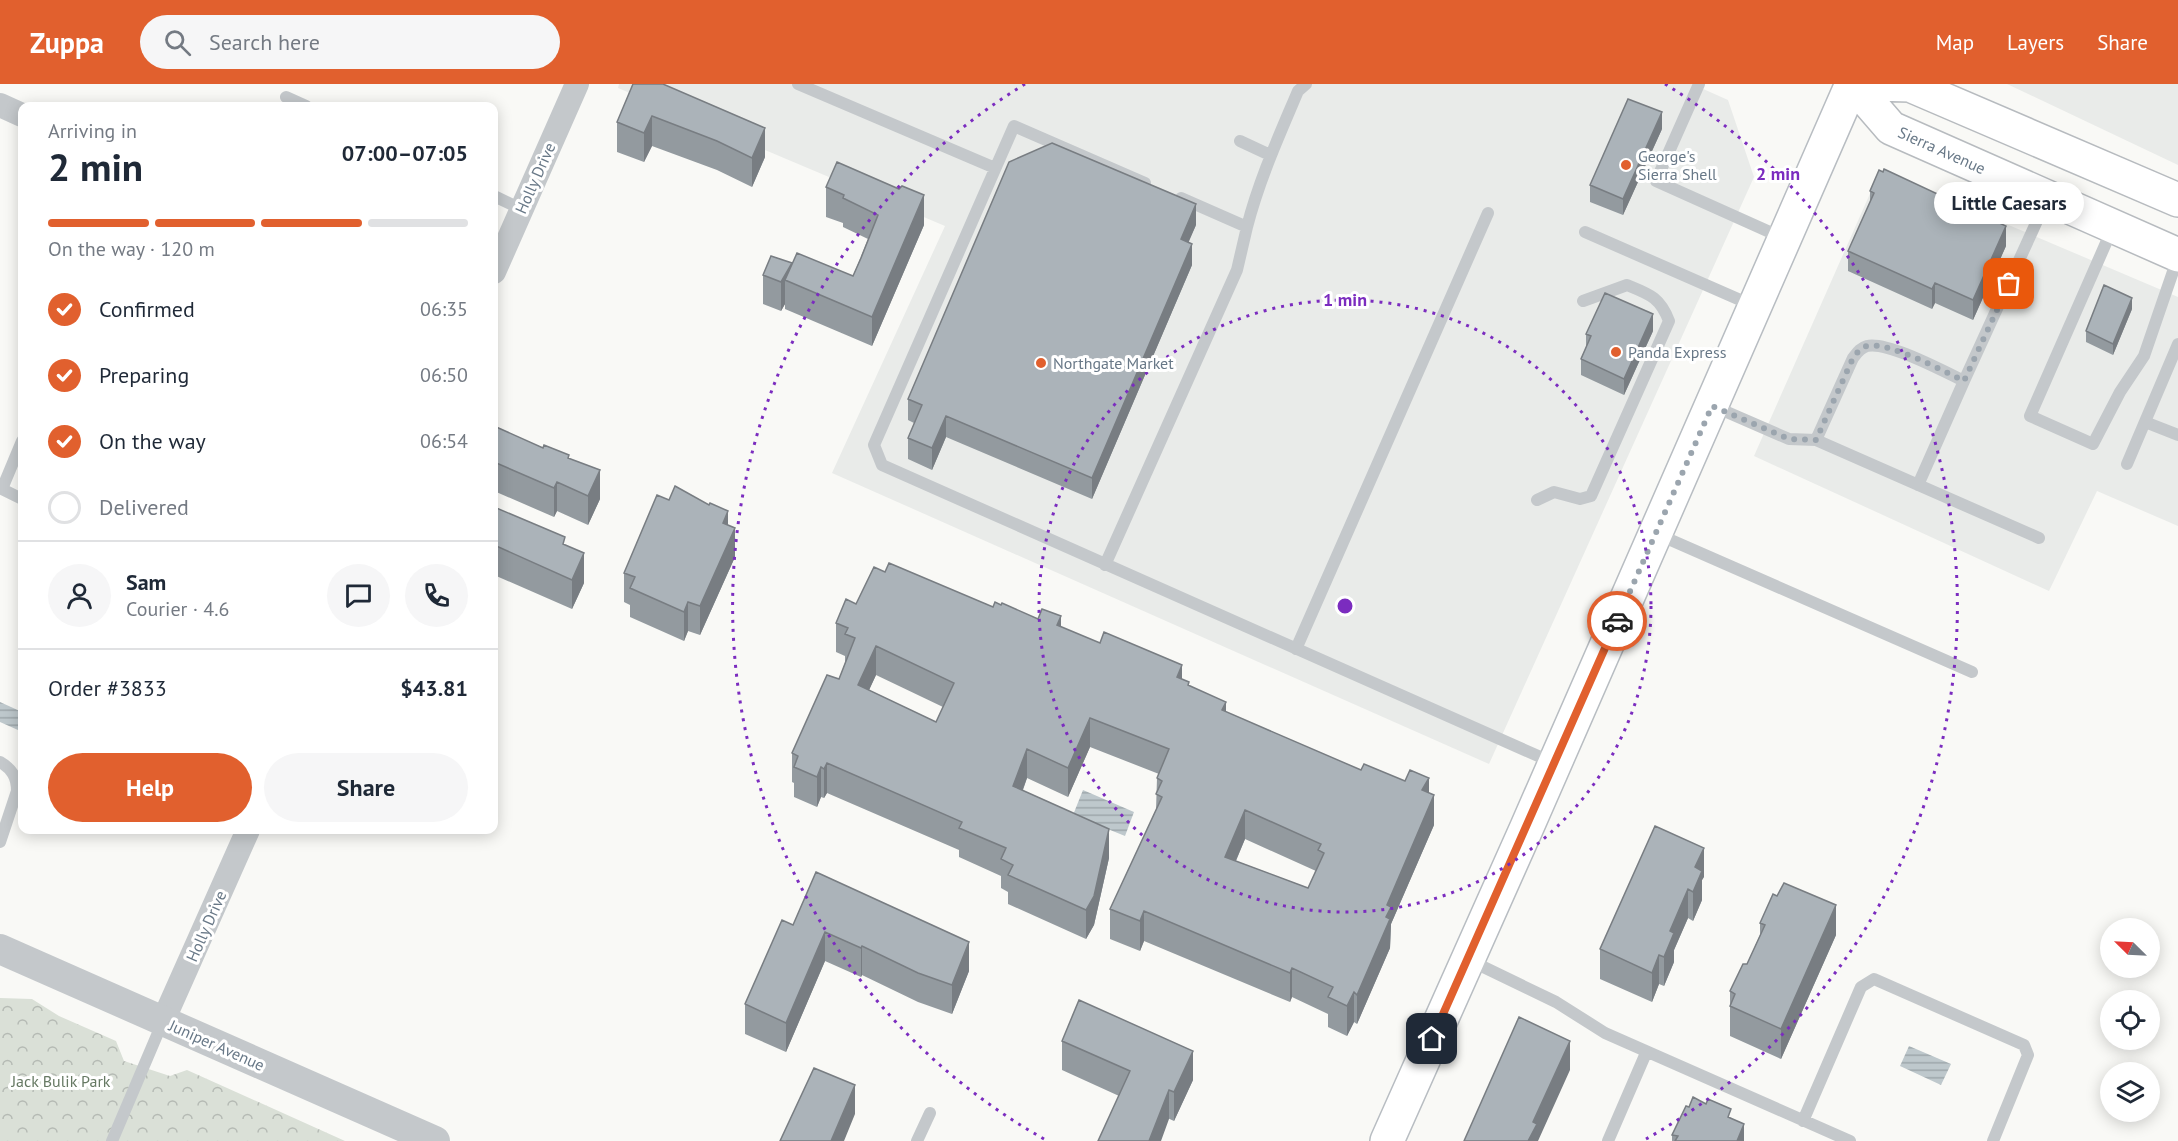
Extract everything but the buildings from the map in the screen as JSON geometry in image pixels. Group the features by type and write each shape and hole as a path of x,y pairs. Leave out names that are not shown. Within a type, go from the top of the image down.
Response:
{"main road":[{"path":"1387,1141 1852,84"},
{"name":"Sierra Avenue","path":"1852,84 1891,128 2178,256"},
{"path":"1874,84 1910,85 2178,200"}],"street":[{"name":"Holly Drive","path":"498,263 577,84"},
{"path":"0,105 18,113"},
{"name":"Holly Drive","path":"164,1022 246,834"},
{"name":"Juniper Avenue","path":"0,949 435,1141"}],"lane":[{"path":"798,84 996,168"},
{"path":"1699,84 1656,181 1784,238"},
{"path":"1105,564 1237,270 1255,196 1300,86"},
{"path":"286,97 297,102"},
{"path":"1152,186 1014,126 874,445 882,465 1555,763"},
{"path":"1240,141 1270,155"},
{"path":"1173,195 1247,227"},
{"path":"1918,484 2047,197"},
{"path":"498,198 521,209"},
{"path":"1296,649 1488,213"},
{"path":"2114,226 2030,416 2093,444 2120,393 2144,356 2178,256"},
{"path":"1585,232 1755,307"},
{"path":"1537,500 1554,492 1580,499 1591,496 1669,321 1663,306 1651,295 1627,285 1583,302"},
{"path":"2127,464 2178,344"},
{"path":"1816,440 1859,349 1868,346 1890,348 1964,381"},
{"path":"1712,406 1789,439 1816,440 2039,538"},
{"path":"2145,422 2178,435"},
{"path":"18,451 2,489 18,497"},
{"path":"1655,534 1972,672"},
{"path":"0,762 13,772 17,782 17,790 0,842"},
{"path":"1468,959 1556,1002 1605,1034 1850,1141"},
{"path":"1803,1120 1862,987 1874,980 2024,1045 2028,1055 1993,1141"},
{"path":"112,1141 164,1022"},
{"path":"1608,1141 1646,1053"},
{"path":"917,1141 930,1113"}],"shaded area":[{"path":"619,84 1692,84 1728,100 1754,177 1489,764 832,473 945,226 618,88"},
{"path":"2007,84 2178,84 2178,165"},
{"path":"1886,173 2178,297 2178,526 2097,491 2049,591 1754,456 1876,180"},
{"path":"0,702 18,710 18,730 0,722"},
{"path":"1083,790 1134,812 1125,836 1073,815"},
{"path":"1909,1046 1951,1064 1941,1085 1900,1066"}],"green space":[{"name":"Jack Bulik Park","path":"0,998 32,999 59,1016 116,1041 124,1061 170,1076 187,1070 345,1141 0,1141"}],"way so far":[{"path":"1617,621 1712,406 1789,439 1816,440 1853,358 1859,349 1877,345 1890,348 1964,381 2009,284"}],"place":[{"name":"George's Sierra Shell","path":"1626,165"},
{"name":"Little Caesars","path":"2009,284"},
{"name":"Panda Express","path":"1616,352"},
{"name":"Northgate Market","path":"1041,363"}],"route":[{"path":"1432,1039 1617,621"}]}
